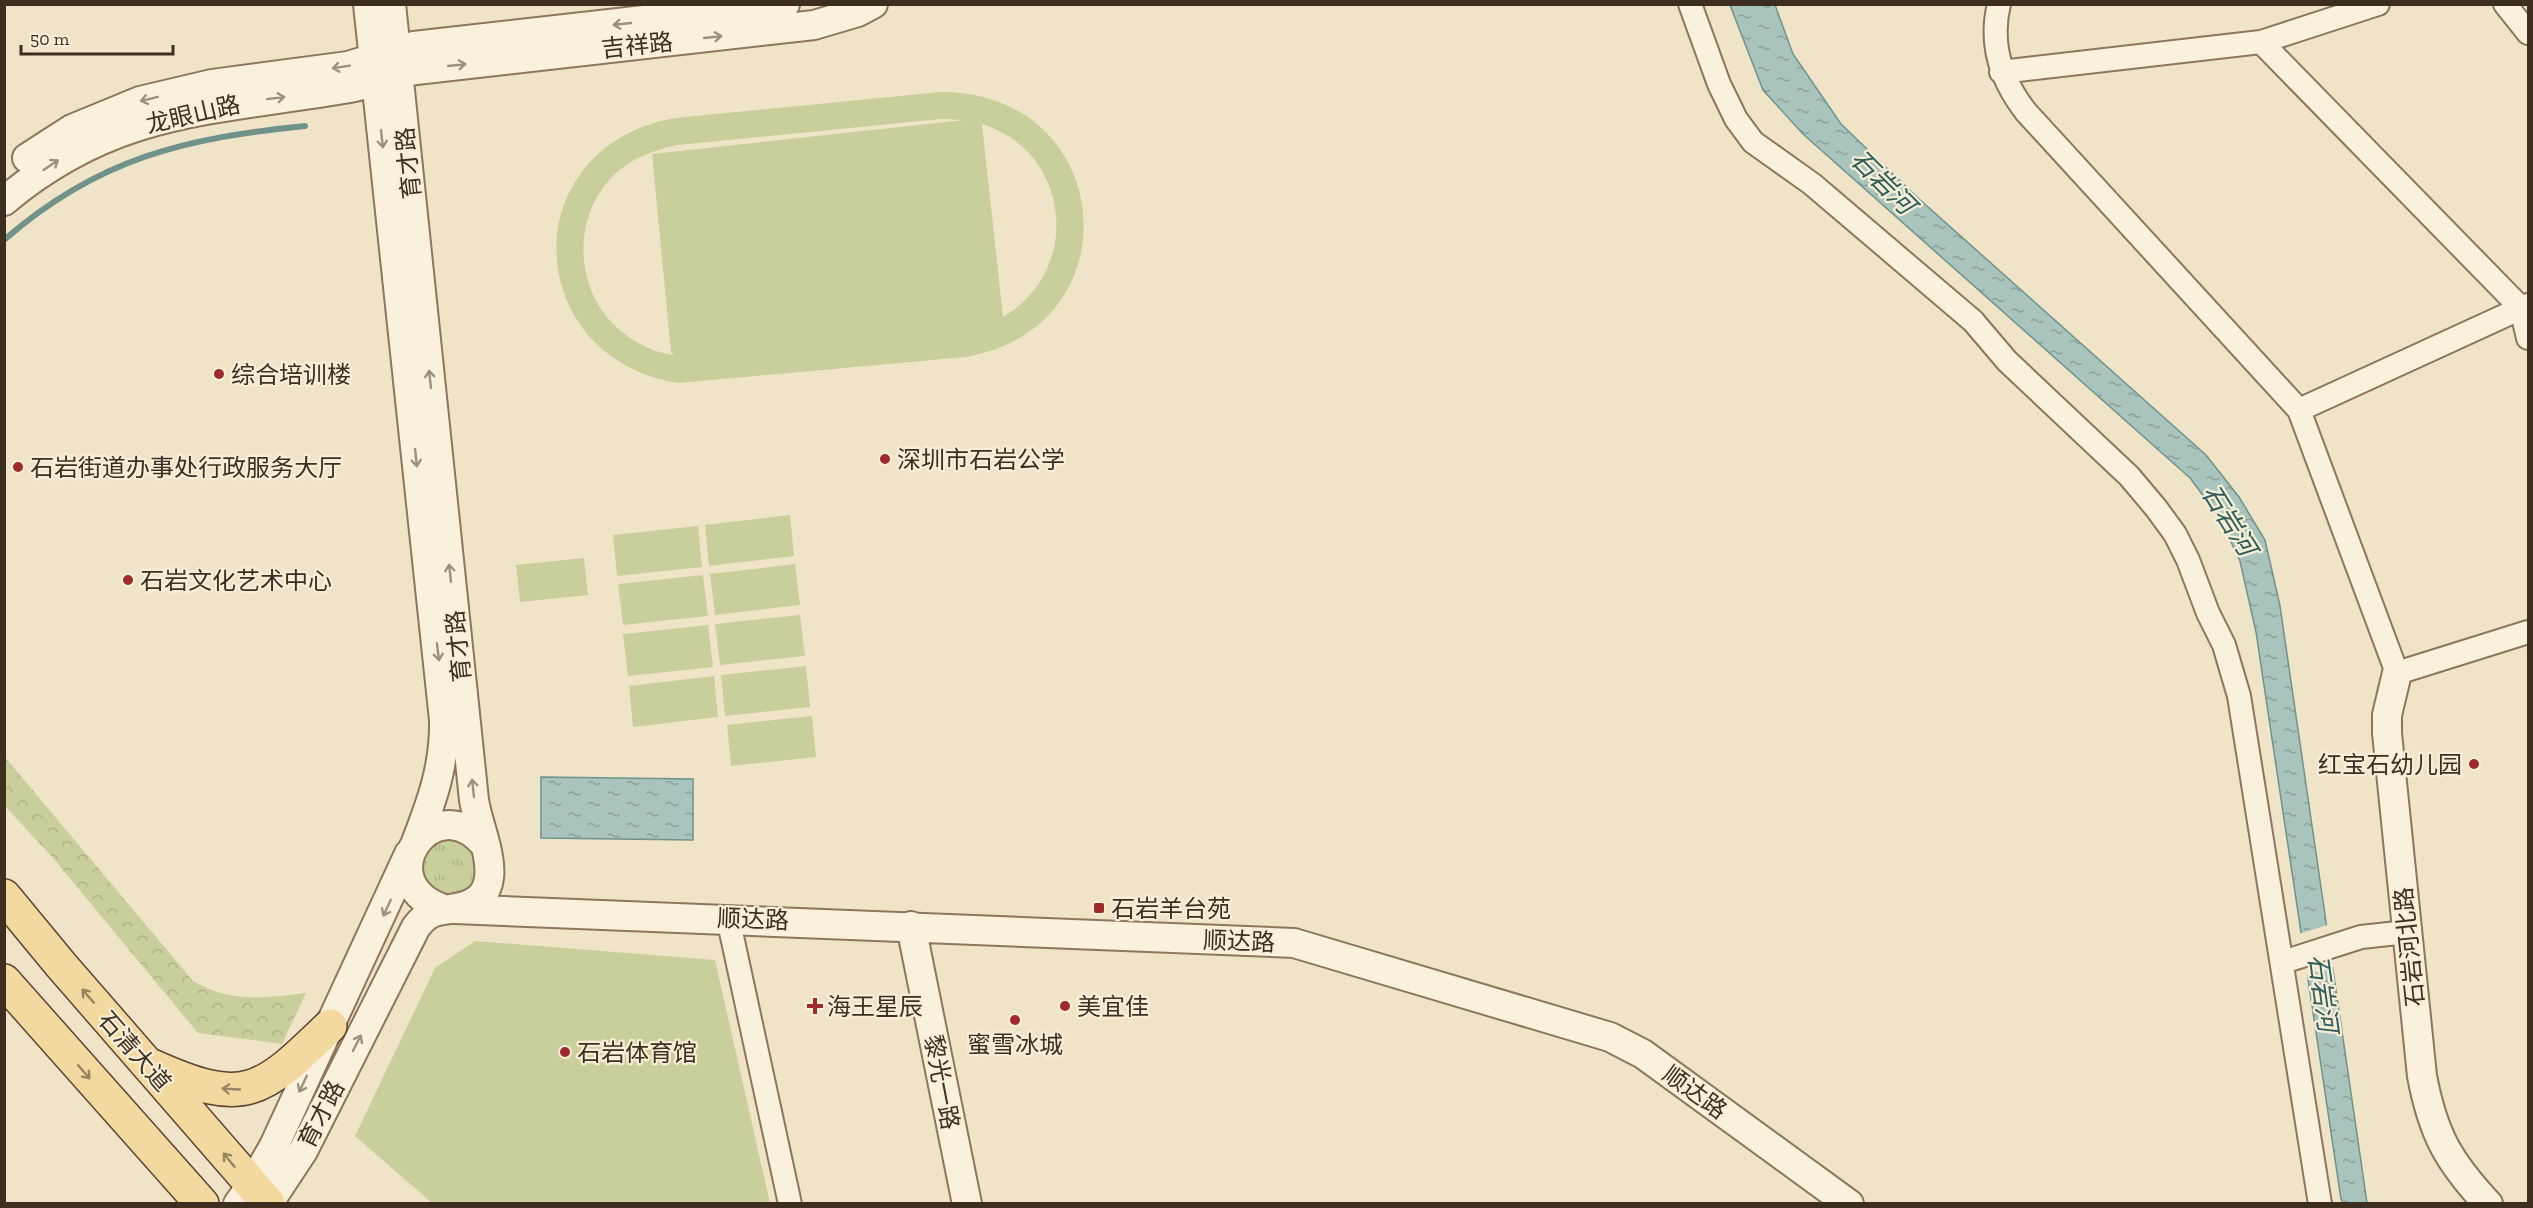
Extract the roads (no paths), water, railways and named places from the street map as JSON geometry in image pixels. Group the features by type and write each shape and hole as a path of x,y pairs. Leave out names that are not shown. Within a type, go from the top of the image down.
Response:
{"main road":[{"name":"石清大道","path":"4,896 256,1199"},
{"path":"4,981 202,1203"},
{"path":"145,1063 196,1084 242,1090 255,1087 280,1073 330,1026"}],"street":[{"name":"育才路","path":"256,1199 303,1151 416,927 423,918 448,908 469,904 480,896 488,884 488,858 474,800 386,65 368,4"},
{"name":"育才路","path":"256,1199 274,1146 412,848 437,786 442,762 444,720 386,65 391,4"},
{"name":"吉祥路","path":"386,65 447,42 652,13 785,4"},
{"name":"吉祥路","path":"386,65 771,31 814,25 858,12 873,4"},
{"path":"1690,4 1719,84 1737,119 1753,142 1812,184 1973,321 2007,362 2129,476 2175,534 2232,668 2289,960 2320,1203"},
{"path":"1999,4 1995,31 1996,52 2001,72 2011,93 2025,112 2300,410 2397,673 2529,632"},
{"path":"2001,72 2261,42 2378,4"},
{"path":"2505,4 2529,33"},
{"path":"2261,42 2525,306 2529,338"},
{"name":"龙眼山路","path":"4,176 72,129 140,101 212,84 348,66 386,65"},
{"name":"龙眼山路","path":"4,201 60,159 102,138 161,118 222,106 351,88 386,65"},
{"path":"2300,410 2525,306"},
{"name":"石岩河北路","path":"2397,673 2387,715 2387,733 2422,1076 2428,1106 2448,1156 2488,1203"},
{"name":"顺达路","path":"412,848 431,829 451,824 476,834 488,858 515,898 544,910 563,912"},
{"path":"412,848 409,875 417,894 428,903 448,908"},
{"name":"顺达路","path":"448,908 1294,943 1610,1037 1643,1054 1849,1203"},
{"path":"728,918 790,1203"},
{"name":"黎光一路","path":"911,926 967,1203"},
{"path":"2289,960 2344,941 2407,932"}],"water":[{"name":"石岩河","path":"1730,5 1775,5 1793,54 1841,124 1918,198 2206,455 2239,497 2265,540 2280,606 2367,1203 2343,1203 2341,1199 2256,632 2240,561 2219,517 2190,478 1803,134 1763,90"},
{"path":"541,777 693,779 693,840 541,838"}],"waterway":[{"path":"4,240 39,212 74,189 109,171 145,157 221,137 305,126"}],"place":[{"name":"综合培训楼","path":"219,374"},
{"name":"深圳市石岩公学","path":"885,459"},
{"name":"石岩街道办事处行政服务大厅","path":"18,467"},
{"name":"石岩文化艺术中心","path":"128,580"},
{"name":"红宝石幼儿园","path":"2474,764"},
{"name":"石岩羊台苑","path":"1099,908"},
{"name":"海王星辰","path":"815,1006"},
{"name":"美宜佳","path":"1065,1006"},
{"name":"蜜雪冰城","path":"1015,1020"},
{"name":"石岩体育馆","path":"565,1052"}]}
